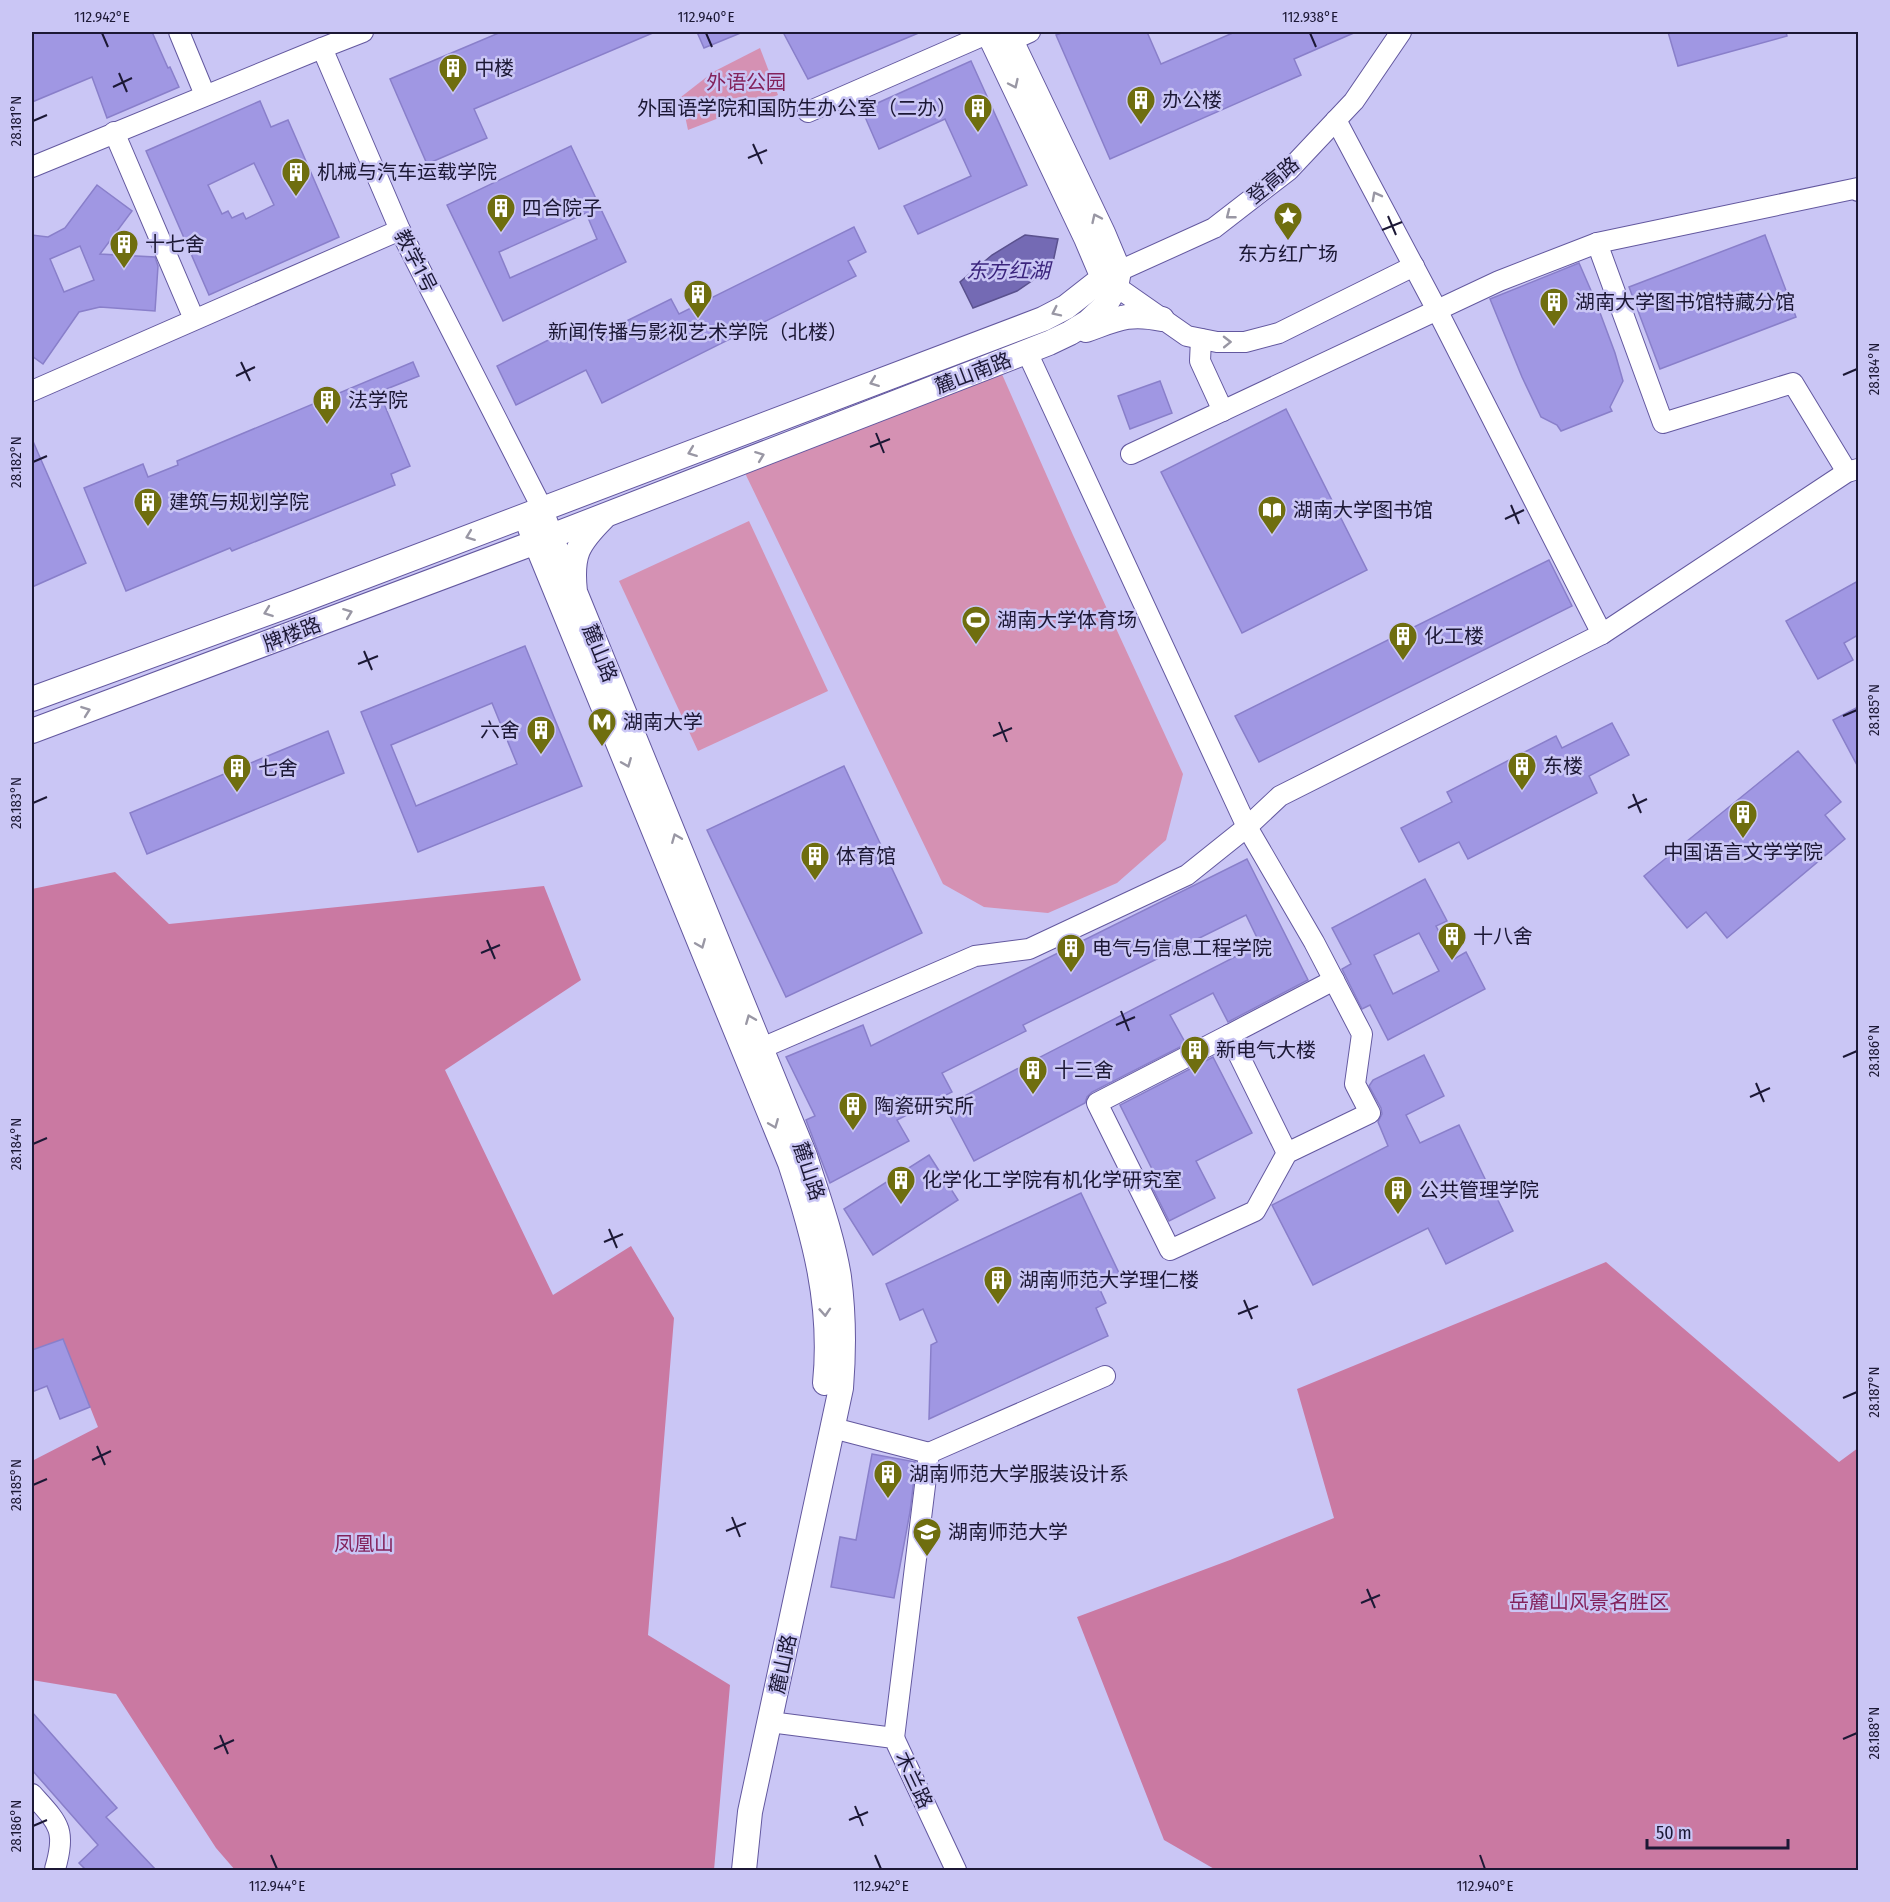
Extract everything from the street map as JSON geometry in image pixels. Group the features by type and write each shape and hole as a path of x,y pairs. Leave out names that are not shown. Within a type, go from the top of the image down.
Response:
{"main road":[{"path":"1004,36 1086,238 1113,279"},
{"name":"麓山南路","path":"544,539 1050,343 1088,322 1104,308 1113,279"},
{"name":"麓山南路","path":"533,512 1043,319 1113,279"},
{"path":"1050,343 1123,317 1135,315 1162,319"},
{"name":"麓山路","path":"533,512 790,1163 820,1268 825,1299 827,1364 824,1396 739,1782 729,1870"},
{"name":"牌楼路","path":"32,699 295,603 533,512"},
{"path":"486,561 518,562 531,567 567,595 575,555 590,531 607,514"},
{"name":"牌楼路","path":"32,731 544,539"},
{"name":"麓山路","path":"567,595 762,1048 806,1156 838,1275 843,1312 844,1349 841,1389 750,1812 744,1870"}],"street":[{"path":"179,32 206,95"},
{"path":"32,166 363,32"},
{"name":"登高路","path":"1113,279 1214,228 1289,170 1354,101 1401,32"},
{"path":"808,112 1004,36"},
{"name":"教学1号","path":"322,48 400,230 533,512"},
{"path":"1335,120 1437,310 1602,634"},
{"path":"114,132 194,319"},
{"path":"1131,454 1499,280 1598,243 1858,188 1858,191"},
{"path":"32,391 400,230"},
{"path":"762,1048 975,956 1029,949 1187,875 1280,796 1602,634 1853,470 1793,383 1663,423 1598,243"},
{"path":"1113,279 1187,336 1217,342 1245,342 1279,333 1414,266"},
{"path":"1201,339 1200,361 1223,411"},
{"path":"1027,352 1246,826 1334,980 1362,1034 1355,1083 1370,1113 1287,1153 1255,1211 1170,1250 1097,1103 1334,980"},
{"path":"1228,1035 1287,1153"},
{"path":"833,1428 929,1453 1105,1376"},
{"path":"894,1738 929,1453"},
{"name":"木兰路","path":"770,1722 894,1738 956,1870"},
{"path":"32,1794 51,1815 60,1832 61,1848 55,1870"}],"green space":[{"name":"外语公园","path":"760,48 778,95 688,130 681,97 713,72"},
{"name":"湖南大学体育场","path":"1001,372 1183,774 1166,840 1117,883 1048,913 984,907 943,884 744,471"},
{"path":"749,521 828,691 698,751 619,581"},
{"name":"凤凰山","path":"115,872 169,924 544,886 581,980 445,1070 553,1295 631,1246 674,1318 648,1635 730,1685 714,1870 235,1870 216,1848 116,1694 32,1680 32,1461 98,1427 63,1339 32,1350 32,889"},
{"name":"岳麓山风景名胜区","path":"1606,1262 1839,1462 1858,1448 1858,1870 1216,1870 1164,1840 1077,1617 1230,1560 1334,1518 1297,1389"}],"water":[{"name":"东方红湖","path":"1025,235 1058,239 1052,267 1017,291 973,308 960,282 992,255"}],"building":[{"path":"32,32 152,32 179,87 107,118 92,77 32,102"},
{"name":"中楼","path":"501,32 655,32 474,109 487,138 427,164 390,79"},
{"path":"697,32 743,32 704,48"},
{"path":"783,32 921,32 808,79"},
{"name":"办公楼","path":"1064,32 1147,32 1161,64 1235,32 1356,32 1294,59 1301,75 1110,159 1056,35"},
{"path":"1668,32 1786,32 1787,36 1678,66"},
{"name":"外国语学院和国防生办公室（二办）","path":"971,61 1027,185 918,234 904,206 971,176 945,119 879,149 862,110"},
{"name":"机械与汽车运载学院","path":"260,101 271,127 288,120 339,237 209,295 146,151","holes":["254,163 274,205 246,219 243,213 232,218 228,211 222,214 208,185"]},
{"name":"四合院子","path":"571,146 626,262 503,321 447,205","holes":["586,213 597,239 510,278 499,252"]},
{"name":"十七舍","path":"97,185 132,211 100,254 155,257 158,266 155,311 100,307 79,312 43,364 32,356 32,235 48,237 65,228","holes":["80,246 94,280 64,292 50,259"]},
{"name":"新闻传播与影视艺术学院（北楼）","path":"854,227 866,252 848,261 856,276 602,403 586,370 516,405 497,366 576,326 584,342 671,299 679,314"},
{"path":"1765,235 1796,317 1660,369 1629,287"},
{"name":"湖南大学图书馆特藏分馆","path":"1579,263 1596,302 1623,381 1610,407 1612,411 1561,431 1557,425 1541,417 1490,299"},
{"name":"法学院","path":"413,362 419,376 379,392 410,466 391,474 395,485 232,551 230,548 126,591 84,488 143,464 148,477 178,465 177,461"},
{"path":"1160,381 1172,413 1130,429 1118,396"},
{"name":"湖南大学图书馆","path":"1286,409 1367,570 1242,633 1161,472"},
{"path":"32,439 86,563 32,587"},
{"name":"化工楼","path":"1549,560 1572,606 1259,762 1235,716"},
{"path":"1858,581 1858,635 1844,643 1853,660 1818,679 1786,621"},
{"name":"六舍","path":"525,646 582,786 418,852 361,712","holes":["492,703 517,764 416,806 391,745"]},
{"path":"1858,707 1858,767 1833,720"},
{"name":"东楼","path":"1612,723 1629,755 1589,776 1597,793 1468,859 1459,842 1419,862 1401,828 1452,802 1447,792 1556,736 1562,748"},
{"name":"七舍","path":"328,731 344,773 147,854 130,813"},
{"name":"中国语言文学学院","path":"1798,751 1841,802 1825,815 1845,839 1727,938 1706,912 1687,928 1644,876"},
{"name":"体育馆","path":"844,766 922,933 786,997 707,830"},
{"path":"1247,859 1308,980 1228,1022 1213,993 1170,1015 1186,1044 1092,1092 1085,1103 974,1161 945,1106 1260,944 1246,915 1023,1025 1026,1031 942,1073 952,1092 897,1120 909,1141 830,1183 806,1120 815,1116 786,1057 863,1025 871,1046"},
{"name":"十八舍","path":"1425,879 1447,921 1436,926 1454,959 1466,952 1485,989 1388,1040 1370,1005 1362,1009 1342,969 1351,964 1332,928","holes":["1419,933 1439,971 1393,994 1374,955"]},
{"path":"1424,1055 1444,1096 1406,1115 1420,1143 1459,1125 1513,1231 1446,1264 1428,1228 1313,1285 1272,1205 1388,1146 1378,1122 1382,1114 1381,1108 1369,1086 1373,1080"},
{"path":"1213,1057 1252,1133 1196,1161 1215,1198 1169,1221 1149,1181 1156,1177 1120,1105"},
{"name":"化学化工学院有机化学研究室","path":"929,1155 958,1200 873,1255 844,1209"},
{"name":"湖南师范大学理仁楼","path":"1081,1193 1119,1273 1097,1283 1106,1303 1096,1308 1108,1336 929,1419 931,1345 937,1342 923,1309 900,1320 886,1284"},
{"path":"63,1339 90,1407 60,1419 47,1386 32,1392 32,1350"},
{"name":"湖南师范大学服装设计系","path":"872,1454 916,1462 910,1512 894,1598 831,1587 840,1537 856,1540"},
{"path":"32,1712 117,1808 106,1817 156,1870 86,1870 79,1863 98,1845 32,1770"}],"place":[{"name":"中楼","path":"453,94"},
{"name":"办公楼","path":"1141,126"},
{"name":"外国语学院和国防生办公室（二办）","path":"978,134"},
{"name":"机械与汽车运载学院","path":"296,198"},
{"name":"四合院子","path":"501,234"},
{"name":"东方红广场","path":"1288,242"},
{"name":"十七舍","path":"124,270"},
{"name":"新闻传播与影视艺术学院（北楼）","path":"698,320"},
{"name":"湖南大学图书馆特藏分馆","path":"1554,328"},
{"name":"法学院","path":"327,426"},
{"name":"建筑与规划学院","path":"148,528"},
{"name":"湖南大学图书馆","path":"1272,536"},
{"name":"湖南大学体育场","path":"976,646"},
{"name":"化工楼","path":"1403,662"},
{"name":"湖南大学","path":"602,748"},
{"name":"六舍","path":"541,756"},
{"name":"东楼","path":"1522,792"},
{"name":"七舍","path":"237,794"},
{"name":"中国语言文学学院","path":"1743,840"},
{"name":"体育馆","path":"815,882"},
{"name":"十八舍","path":"1452,962"},
{"name":"电气与信息工程学院","path":"1071,974"},
{"name":"新电气大楼","path":"1195,1076"},
{"name":"十三舍","path":"1033,1096"},
{"name":"陶瓷研究所","path":"853,1132"},
{"name":"化学化工学院有机化学研究室","path":"901,1206"},
{"name":"公共管理学院","path":"1398,1216"},
{"name":"湖南师范大学理仁楼","path":"998,1306"},
{"name":"湖南师范大学服装设计系","path":"888,1500"},
{"name":"湖南师范大学","path":"927,1558"}]}
